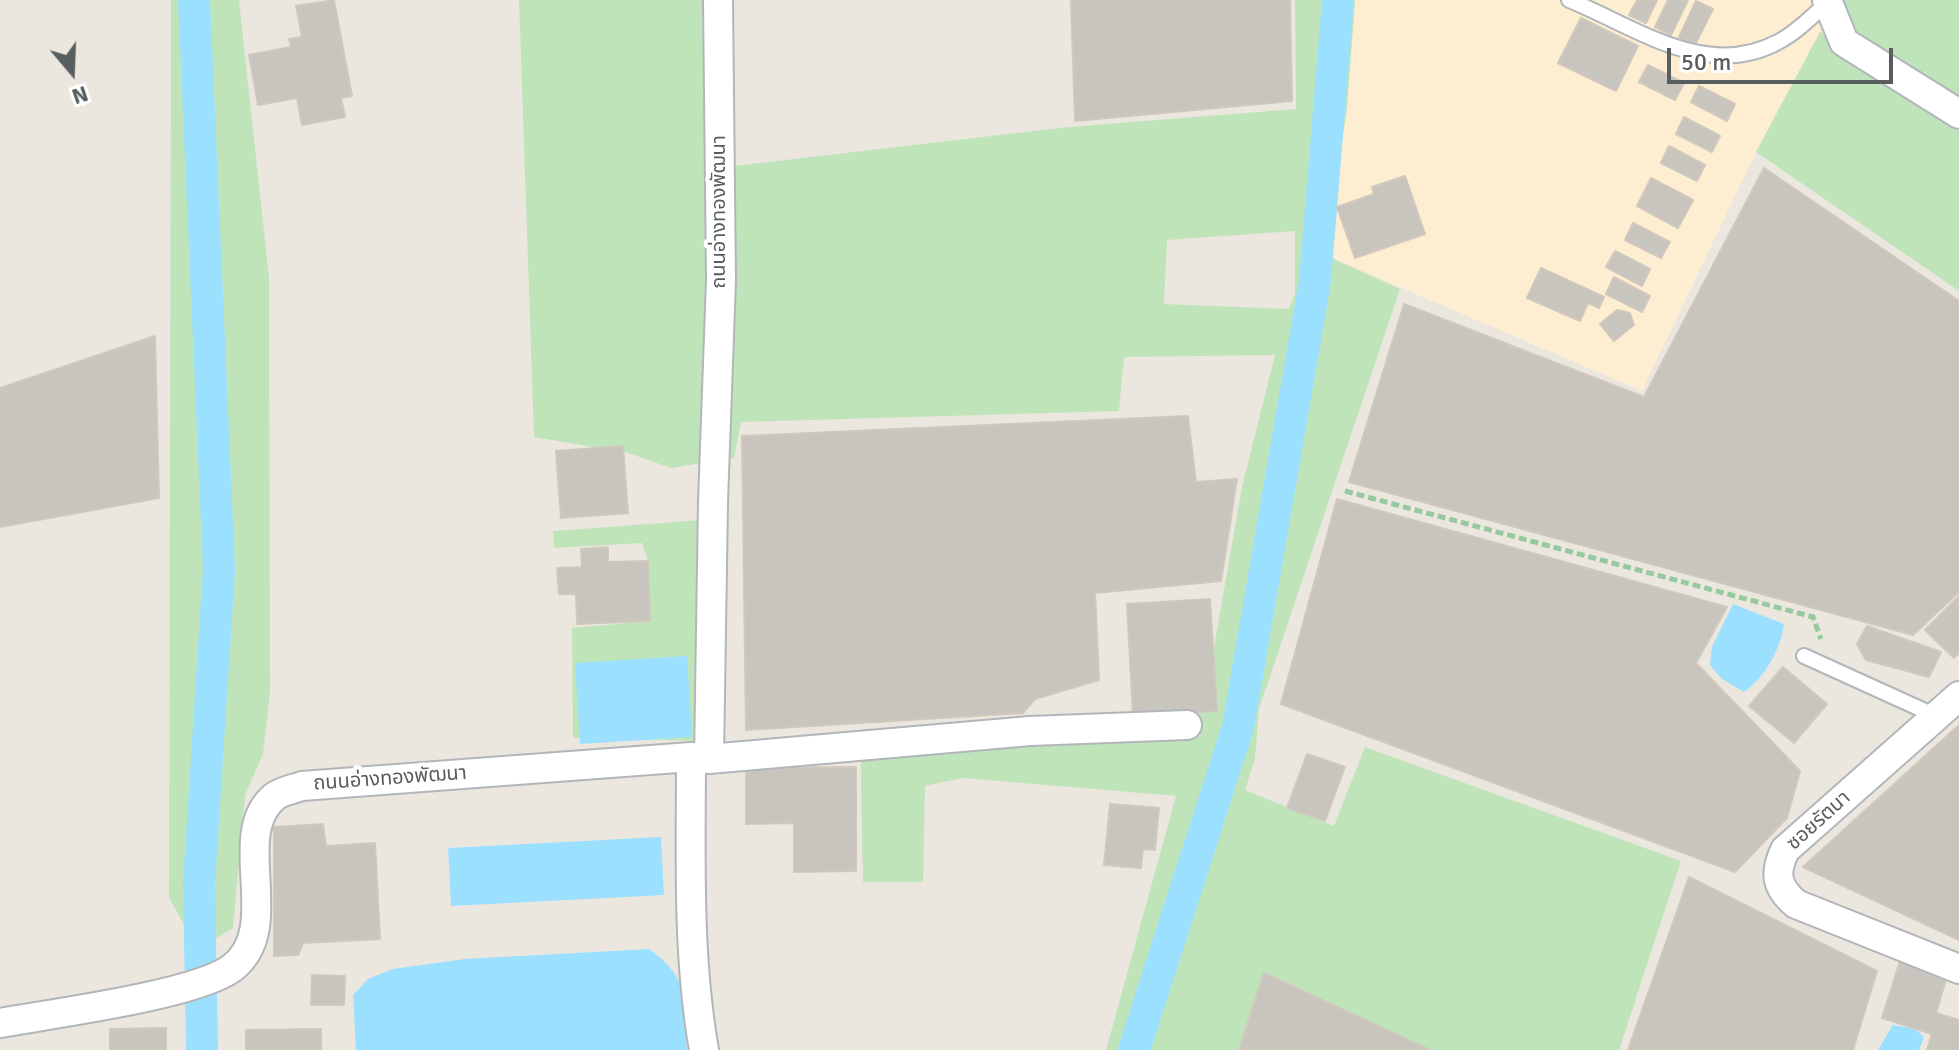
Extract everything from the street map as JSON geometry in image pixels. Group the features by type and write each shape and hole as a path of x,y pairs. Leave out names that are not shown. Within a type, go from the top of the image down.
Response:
{"street":[{"name":"ถนนอ่างทองพัฒนา","path":"704,1050 698,1014 691,889 713,502 721,280 718,0"},
{"path":"1827,2 1844,42 1959,114"},
{"name":"ซอยรัตนา","path":"1959,696 1785,850 1778,865 1777,878 1784,893 1796,904 1959,969"},
{"name":"ถนนอ่างทองพัฒนา","path":"0,1023 155,993 203,981 231,969 246,954 255,932 256,837 260,814 275,795 302,786 1030,731 1187,725"}],"lane":[{"path":"1569,0 1680,50 1708,57 1738,54 1778,43 1827,2"},
{"path":"1804,656 1936,716"}],"path":[{"path":"1345,491 1813,617 1826,650 1828,667"}],"shaded area":[{"path":"1355,0 1830,0 1820,32 1756,152 1642,391 1325,255 1347,108"}],"green space":[{"path":"171,0 239,0 269,278 270,692 263,754 245,795 233,928 198,949 169,898"},
{"path":"519,0 731,0 734,166 1068,127 1296,109 1295,0 1355,0 1347,108 1325,255 1400,289 1259,709 1255,759 1245,790 1334,826 1365,747 1681,861 1619,1050 1430,1050 1264,973 1239,1050 1106,1050 1176,796 962,778 925,786 923,882 863,882 860,733 1130,730 1206,693 1242,487 1275,355 1124,357 1119,411 741,422 734,458 671,468 628,453 534,437","holes":["1295,231 1295,293 1289,309 1164,304 1167,240"]},
{"path":"1838,0 1959,0 1959,97 1846,30"},
{"path":"1820,32 1959,125 1959,291 1756,152"},
{"path":"702,520 704,741 573,738 572,628 650,621 648,561 642,543 554,548 553,531"}],"water":[{"path":"1733,604 1784,624 1771,662 1759,679 1744,692 1722,679 1710,665 1712,647"},
{"path":"687,656 692,737 580,744 575,663"},
{"path":"661,837 664,895 451,906 448,848"},
{"path":"649,949 663,960 679,981 685,1005 687,1050 356,1050 353,995 368,979 393,969 465,959"},
{"path":"1893,1025 1915,1029 1924,1037 1919,1050 1878,1050"}],"building":[{"path":"334,0 352,96 341,98 345,117 302,125 297,98 258,105 249,55 291,47 289,39 302,37 296,6"},
{"path":"1071,0 1290,0 1292,101 1075,121"},
{"path":"1637,0 1657,0 1646,23 1629,15"},
{"path":"1668,0 1688,0 1671,35 1655,27"},
{"path":"1696,1 1713,9 1695,45 1679,37"},
{"path":"1581,18 1638,46 1616,91 1558,63"},
{"path":"1648,65 1684,83 1675,100 1639,82"},
{"path":"1699,86 1735,104 1727,121 1691,102"},
{"path":"1684,117 1720,136 1712,152 1676,134"},
{"path":"1669,146 1705,165 1697,181 1661,163"},
{"path":"1764,168 1959,301 1959,592 1913,635 1349,482 1404,304 1644,397"},
{"path":"1405,176 1425,234 1355,258 1337,207 1374,194 1372,187"},
{"path":"1651,178 1693,200 1678,228 1637,206"},
{"path":"1633,223 1670,242 1661,258 1625,240"},
{"path":"1615,251 1650,269 1642,286 1606,267"},
{"path":"1541,268 1604,297 1599,308 1588,303 1580,321 1527,298"},
{"path":"1614,277 1650,296 1642,312 1606,294"},
{"path":"1617,310 1630,313 1634,325 1614,341 1600,324"},
{"path":"155,336 159,498 0,527 0,388"},
{"path":"1188,416 1196,482 1237,479 1221,581 1095,593 1099,680 1035,699 1023,713 746,730 742,436"},
{"path":"623,446 628,513 561,518 556,451"},
{"path":"1337,499 1727,607 1696,663 1800,771 1787,818 1735,872 1281,704"},
{"path":"608,547 608,562 648,561 650,621 577,624 576,594 559,594 557,568 582,567 581,549"},
{"path":"1959,596 1959,653 1954,658 1925,630"},
{"path":"1210,599 1217,711 1133,716 1127,604"},
{"path":"1867,626 1941,652 1929,677 1866,660 1857,644"},
{"path":"1783,667 1827,704 1794,743 1749,706"},
{"path":"1959,725 1959,940 1803,867"},
{"path":"1307,754 1345,767 1325,821 1287,808"},
{"path":"856,767 856,871 794,872 794,823 746,824 746,768"},
{"path":"1110,804 1159,808 1155,850 1143,849 1141,868 1104,865"},
{"path":"323,824 326,846 375,843 380,939 303,943 298,955 274,956 274,827"},
{"path":"1689,877 1877,971 1853,1050 1628,1050"},
{"path":"1900,961 1947,976 1936,1013 1959,1020 1959,1050 1927,1050 1932,1034 1882,1018"},
{"path":"1264,973 1430,1050 1239,1050"},
{"path":"312,975 345,976 344,1005 311,1005"},
{"path":"166,1028 166,1050 110,1050 110,1029"},
{"path":"321,1029 321,1050 246,1050 246,1030"}],"waterway":[{"path":"194,0 219,569 199,883 202,1050"},
{"path":"1134,1050 1238,727 1315,281 1338,0"}]}
